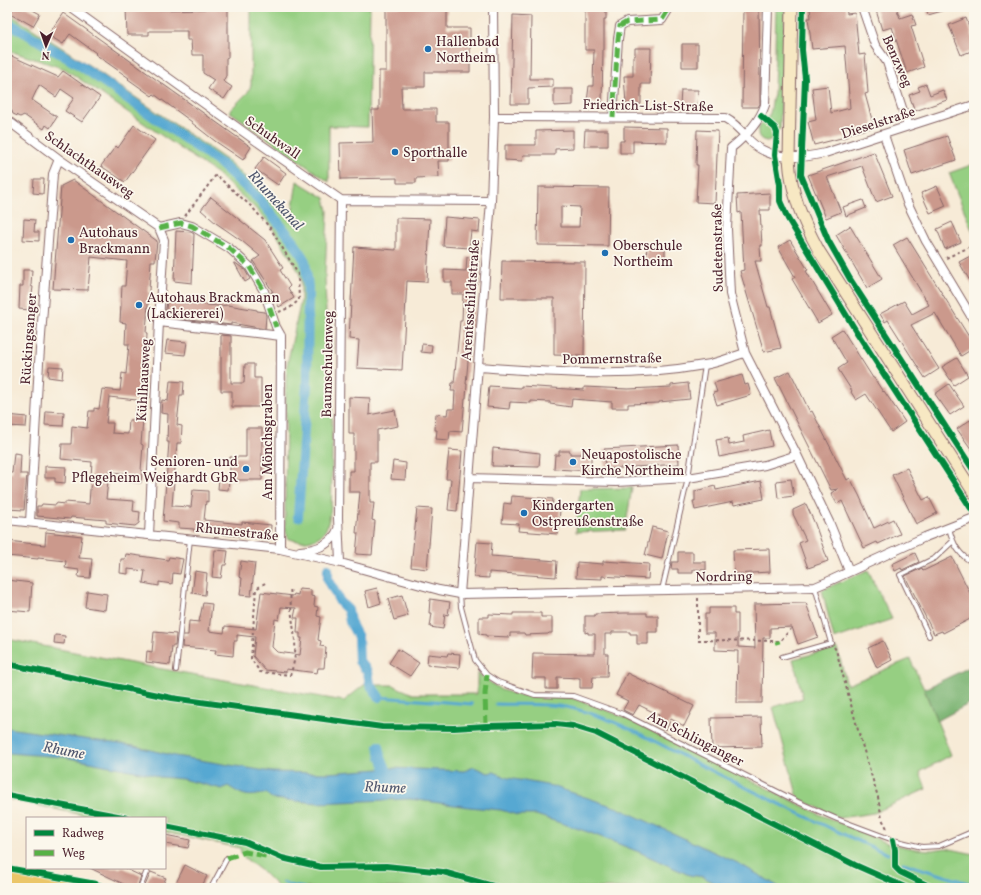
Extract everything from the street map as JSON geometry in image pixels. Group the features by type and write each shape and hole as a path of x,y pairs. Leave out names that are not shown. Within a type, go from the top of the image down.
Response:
{"main road":[{"path":"792,7 789,158 790,176 797,204 804,222 819,251 974,493"},
{"path":"12,880 77,888"}],"street":[{"name":"Schuhwall","path":"70,7 246,134 341,200"},
{"name":"Arentsschildtstraße","path":"460,594 490,202 494,117 492,7"},
{"path":"613,117 620,26 627,22 662,20 670,7"},
{"name":"Sudetenstraße","path":"768,7 765,104 761,116 746,136 731,148 727,229 730,294 745,354 797,455 830,524 849,571"},
{"name":"Benzweg","path":"862,7 875,45 887,62 908,126"},
{"name":"Dieselstraße","path":"789,158 810,157 974,105"},
{"name":"Friedrich-List-Straße","path":"494,117 725,118 732,122 757,146 766,152 789,158"},
{"name":"Schlachthausweg","path":"7,120 59,159 160,228"},
{"path":"884,134 907,202 926,241 974,321"},
{"name":"Rückingsanger","path":"30,522 39,362 53,174 59,159"},
{"path":"341,200 490,202"},
{"name":"Baumschulenweg","path":"340,562 338,529 341,200"},
{"path":"160,228 181,222"},
{"name":"Am Mönchsgraben","path":"181,222 192,226 229,248 249,266 264,291 276,327 281,336 280,549"},
{"name":"Kühlhausweg","path":"149,535 164,240 160,228"},
{"path":"159,322 281,336"},
{"name":"Pommernstraße","path":"478,366 568,373 616,374 657,372 705,365 745,354"},
{"path":"469,478 616,482 688,478 764,465 797,455"},
{"name":"Nordring","path":"460,594 698,590 815,586 949,527 974,518"},
{"name":"Rhumestraße","path":"7,520 294,551 340,562 439,590 460,594"},
{"path":"294,551 322,546 332,539 338,529"}],"lane":[{"path":"662,590 688,478 705,365"},
{"path":"949,527 952,542 964,558 974,563"},
{"path":"176,670 190,539"},
{"path":"929,636 900,575 935,558 952,542"},
{"path":"782,657 831,643 815,586"},
{"name":"Am Schlinganger","path":"460,594 461,606 475,660 487,675 498,682 534,695 573,696 623,714 798,802 837,819 893,840 922,847 939,846 974,831"},
{"path":"211,888 228,858"},
{"path":"140,888 148,869"}],"path":[{"path":"181,222 216,175 252,207 271,229 298,274 299,300 291,307 273,315"},
{"path":"938,261 974,245"},
{"path":"265,583 256,589 251,659 260,672 270,674 290,676 295,660 296,647 290,604 290,587"},
{"path":"698,590 698,640 780,641 791,629"},
{"path":"831,643 836,650 878,797 882,819 893,840"}],"green space":[{"path":"251,7 370,7 368,127 329,126 329,182 229,111 248,92 251,85"},
{"path":"776,7 785,7 780,129 774,133 774,140 768,141 759,137 758,129 771,111 774,95"},
{"path":"7,13 90,66 228,161 291,220 297,181 325,198 328,211 325,275 326,312 332,335 332,494 329,522 326,529 319,537 308,541 293,540 288,538 285,528 286,381 287,365 301,300 301,281 299,272 271,225 253,206 216,173 65,69 7,50"},
{"path":"974,164 974,235 949,173"},
{"path":"632,488 625,530 576,532 580,489"},
{"path":"868,570 892,619 834,639 822,590"},
{"path":"7,639 157,668 344,701 364,685 392,685 413,694 477,694 477,673 501,690 518,695 571,698 621,716 819,814 887,843 916,849 932,850 946,848 974,854 974,888 279,888 263,872 242,856 240,848 166,832 166,817 93,817 7,799"},
{"path":"837,648 847,685 910,659 951,755 920,772 926,789 874,813 839,818 798,798 773,707 803,698 793,659"},
{"path":"974,665 974,701 937,721 924,689"}],"water":[{"name":"Rhume","path":"7,728 134,746 175,756 272,772 328,773 392,768 464,771 474,767 488,773 494,772 508,778 552,786 618,808 740,864 781,888 721,888 704,877 689,875 639,852 588,832 536,815 517,815 501,810 410,799 318,803 272,799 266,793 250,796 242,794 228,786 222,789 182,779 159,777 64,757 7,753"}],"building":[{"path":"14,7 27,7 40,14 33,26 10,13"},
{"path":"126,7 149,7 149,10 228,7 228,58 226,58 226,76 223,81 232,87 224,99 208,89 214,80 203,73 203,55 192,55 191,40 187,40 187,31 149,31 149,35 127,35"},
{"path":"386,7 447,7 447,28 470,28 470,72 425,72 425,87 401,87 402,109 436,109 436,122 449,122 449,161 438,161 439,177 416,178 416,183 397,183 397,178 341,179 340,143 373,142 372,110 379,110 379,71 386,71"},
{"path":"585,7 606,7 606,19 604,19 602,103 587,102 589,86 593,86 594,50 585,50"},
{"path":"743,7 759,7 760,104 758,107 742,107"},
{"path":"810,7 846,7 847,14 855,13 859,55 865,54 868,93 865,94 874,127 848,134 849,136 814,145 808,122 816,120 812,88 828,86 831,113 850,108 845,46 812,49 808,18 811,18"},
{"path":"875,7 896,7 900,18 912,14 916,25 911,26 924,67 907,73 892,27 882,30"},
{"path":"926,7 949,7 949,9 928,15"},
{"path":"63,13 251,147 243,160 215,141 154,94 152,96 128,79 129,78 70,34 63,44 48,35"},
{"path":"513,15 531,16 530,79 553,79 553,87 528,88 528,104 511,104"},
{"path":"966,18 974,40 974,50 961,55 949,25"},
{"path":"682,44 698,44 698,67 682,67"},
{"path":"635,48 651,48 650,84 641,84 641,104 626,104 624,76 633,76 633,56 635,56"},
{"path":"7,54 58,77 63,71 100,97 82,122 65,111 74,98 61,89 56,97 39,85 32,100 57,117 50,128 46,125 44,129 24,115 20,117 13,114 11,109 7,107"},
{"path":"926,84 930,95 943,90 947,100 915,111 909,95 920,91 918,87"},
{"path":"554,89 573,89 573,105 554,106"},
{"path":"681,90 698,90 697,106 680,105"},
{"path":"134,125 155,140 125,182 101,166 116,146 118,148"},
{"path":"624,127 667,128 667,142 633,141 633,153 620,153 620,141 624,141"},
{"path":"573,130 573,148 555,149 555,155 523,155 522,161 505,160 505,145 536,145 536,131"},
{"path":"585,130 608,130 608,146 584,146"},
{"path":"697,130 718,131 715,203 696,202 698,165 696,165"},
{"path":"947,136 956,160 912,175 904,150"},
{"path":"874,152 892,196 876,202 862,166 827,177 841,212 826,218 808,175"},
{"path":"264,157 286,173 278,185 255,169"},
{"path":"34,179 44,179 43,194 33,193"},
{"path":"73,180 157,241 155,261 151,261 146,333 143,394 147,394 146,408 144,408 141,444 143,445 141,483 124,482 125,473 109,472 106,499 134,501 133,511 140,512 139,523 135,526 106,523 106,520 37,516 37,506 41,506 42,504 56,505 56,503 65,504 65,502 89,504 92,462 61,459 62,444 71,444 72,426 87,428 89,411 94,411 94,408 99,409 102,389 120,391 122,373 126,374 129,344 125,344 126,323 120,322 122,286 125,286 127,261 91,257 88,290 53,289 61,186","holes":["109,397 137,400 135,420 129,420 128,434 112,433 113,423 106,423"]},
{"path":"937,186 946,206 930,213 921,193"},
{"path":"538,187 609,188 608,246 537,245","holes":["561,206 580,207 579,227 561,227"]},
{"path":"770,193 770,210 760,210 762,246 760,246 761,261 755,261 768,307 770,307 781,348 764,352 740,271 744,270 741,212 738,213 737,195"},
{"path":"211,197 265,240 283,268 280,270 290,286 288,288 294,298 279,307 271,292 273,292 253,261 260,256 201,210"},
{"path":"863,200 866,208 846,216 843,207"},
{"path":"445,217 480,220 479,232 471,231 469,248 443,246"},
{"path":"396,218 430,219 427,282 407,281 402,370 357,368 359,340 349,339 354,247 396,250"},
{"path":"24,219 35,220 34,232 39,232 39,241 23,240"},
{"path":"952,222 961,242 945,249 937,229"},
{"path":"850,226 882,279 867,288 836,235"},
{"path":"176,231 191,232 194,234 192,283 174,281"},
{"path":"907,237 974,345 974,348 961,356 935,313 911,325 939,369 925,378 888,320 885,322 880,314 904,301 912,314 929,305 893,245"},
{"path":"790,240 832,315 818,323 792,279 795,277 778,247"},
{"path":"647,244 665,245 665,261 646,261"},
{"path":"974,254 974,288 959,262"},
{"path":"467,257 479,258 477,284 474,284 473,328 471,328 462,432 450,431 449,440 436,439 436,414 447,415 448,409 454,409 455,391 451,391 452,383 454,383 460,321 462,321 463,294 452,294 452,282 444,282 444,270 466,271"},
{"name":"Oberschule Northeim","path":"502,261 585,262 584,356 554,355 554,298 501,298"},
{"path":"234,262 245,270 250,279 245,282"},
{"path":"23,270 32,270 31,286 33,287 30,310 19,309 20,286 23,286"},
{"path":"167,301 219,306 228,305 265,312 265,329 231,323 231,325 165,317"},
{"path":"842,329 873,378 883,392 884,391 905,422 891,432 866,394 856,400 838,369 847,363 831,336"},
{"path":"221,335 231,336 231,383 244,383 245,364 254,364 254,378 261,378 261,407 232,407 232,391 221,391"},
{"path":"167,340 187,342 185,355 165,353"},
{"path":"422,344 432,345 431,353 421,352"},
{"path":"957,358 968,376 954,385 942,367"},
{"path":"49,366 63,367 62,379 48,377"},
{"path":"790,371 810,412 812,411 847,480 850,478 874,528 893,519 900,534 878,544 877,542 864,548 842,501 837,504 831,493 838,489 831,490 775,378"},
{"path":"742,375 745,385 748,384 751,395 717,405 713,393 717,392 714,383"},
{"path":"170,381 184,382 183,395 180,395 177,425 182,426 181,443 177,443 172,506 191,507 193,490 208,491 208,502 206,501 204,520 271,525 270,540 194,531 194,529 179,528 179,523 163,521 169,442 167,442 168,414 161,413 162,400 168,401"},
{"path":"688,383 690,399 659,403 628,404 628,408 612,408 612,402 572,399 571,407 550,404 550,402 531,401 531,403 510,402 509,409 487,407 489,386 521,388 521,386 584,390 584,387 628,389 671,387 671,385"},
{"path":"949,384 964,406 950,415 935,394"},
{"path":"349,397 370,398 369,415 395,410 398,426 377,430 377,462 370,462 370,503 374,503 372,520 375,521 372,555 356,554 358,533 356,533 360,492 349,492 349,471 354,471 354,434 349,434"},
{"path":"46,411 64,412 63,426 45,425"},
{"path":"7,415 27,417 26,427 7,426"},
{"path":"970,420 974,426 974,453 957,429"},
{"name":"Senioren- und Pflegeheim Weighardt GbR","path":"246,428 262,428 262,480 230,480 230,457 246,457"},
{"path":"769,430 772,446 719,457 716,440 728,438 729,445 744,442 743,436"},
{"path":"678,445 679,464 605,469 604,449"},
{"path":"493,448 540,453 539,467 492,466"},
{"path":"449,450 462,451 457,511 448,510 451,479 446,479"},
{"name":"Neuapostolische Kirche Northeim","path":"559,451 570,451 570,454 591,454 591,471 554,469 555,455 559,455"},
{"path":"14,453 21,454 20,474 27,474 24,510 7,509 7,473 12,473"},
{"path":"393,461 406,463 405,480 391,479"},
{"path":"45,466 66,467 65,483 55,482 55,478 45,478"},
{"path":"907,468 923,500 929,497 937,513 916,524 892,475"},
{"path":"219,479 229,480 228,490 218,489"},
{"path":"791,479 794,496 778,498 776,481"},
{"path":"761,481 764,499 734,505 733,502 695,510 693,501 695,501 695,491 715,486 716,490"},
{"path":"512,496 553,499 552,509 560,510 558,534 518,531 519,524 502,523 504,503 511,504"},
{"path":"806,504 828,561 808,568 799,543 806,540 793,514 793,510"},
{"path":"417,508 432,509 427,569 411,567"},
{"path":"652,527 668,531 662,559 645,555"},
{"path":"46,532 82,536 79,558 92,559 90,578 78,577 79,570 65,568 66,561 7,556 7,541 45,545"},
{"path":"477,542 492,543 491,556 557,561 556,577 489,572 489,578 474,577"},
{"path":"769,549 770,572 734,574 733,550"},
{"path":"215,550 228,551 226,565 223,565 221,578 212,577"},
{"path":"678,552 693,552 693,562 706,562 706,570 693,569 693,573 678,573 678,569 671,569 672,562 678,562"},
{"path":"915,553 919,562 902,570 901,568 895,571 892,564"},
{"path":"126,554 168,560 169,557 183,559 180,574 173,573 172,584 159,582 159,586 143,583 145,571 128,569 128,574 120,573 121,559 125,559"},
{"path":"952,557 974,601 974,617 943,633 942,631 934,634 905,576 922,568 923,571"},
{"path":"241,561 255,563 251,596 240,595 242,578 239,577"},
{"path":"603,561 649,564 648,579 602,576 602,579 576,578 577,562 603,564"},
{"path":"195,571 207,573 205,595 192,593"},
{"path":"7,580 32,583 30,612 7,610"},
{"path":"377,588 381,603 369,607 365,591"},
{"path":"299,589 311,590 311,596 315,597 314,606 318,607 317,616 321,617 318,640 321,641 320,646 326,647 324,668 318,668 317,673 286,669 286,672 265,670 253,656 255,637 237,635 237,641 234,641 233,656 215,654 216,650 182,647 183,635 188,635 189,621 199,622 203,603 212,604 209,631 224,633 225,626 256,629 261,592 293,596 294,594 298,595","holes":["281,607 296,608 294,618 298,618 297,633 300,633 300,638 302,638 300,655 277,652 272,647 275,619 279,620"]},
{"path":"87,591 107,594 105,610 85,607"},
{"path":"402,595 408,616 394,620 388,599"},
{"path":"430,599 450,602 448,615 445,614 443,629 430,627 432,613 429,613"},
{"path":"806,603 818,637 798,644 792,627 770,628 770,638 763,638 762,703 737,703 738,651 715,650 715,633 705,633 705,614 709,614 709,608 734,608 734,614 738,614 738,647 755,648 754,604"},
{"path":"513,613 541,613 541,617 552,617 552,633 525,635 524,633 510,633 510,637 486,636 479,634 479,617 489,617 489,614 513,615"},
{"path":"647,613 647,616 658,616 658,632 648,632 648,644 637,644 637,634 630,634 630,632 612,632 612,634 605,634 605,654 608,654 607,677 593,677 592,688 580,688 580,678 557,677 557,689 546,689 546,678 532,678 533,653 595,654 595,634 588,634 588,632 585,633 585,616 595,616 595,614"},
{"path":"154,632 176,634 175,646 172,646 170,665 146,662 147,651 152,652"},
{"path":"55,635 65,636 64,644 54,643"},
{"path":"883,641 892,660 877,668 868,648"},
{"path":"398,649 419,663 410,676 389,663"},
{"path":"448,653 460,654 459,668 427,665 428,654 447,656"},
{"path":"627,673 694,706 684,726 671,719 666,730 654,724 659,715 639,705 633,715 623,710 628,701 616,695"},
{"path":"761,717 762,747 712,748 711,718"},
{"path":"166,835 190,840 188,848 166,844"},
{"path":"185,865 207,876 201,888 181,888 175,885"},
{"path":"92,869 126,869 141,876 137,888 132,888"},
{"path":"151,872 166,878 162,886 166,888 144,888"}],"waterway":[{"name":"Rhumekanal","path":"7,22 81,66 221,164 260,200 294,242 305,261 308,287 307,384 298,517"},
{"name":"Rhumekanal","path":"328,569 328,579 340,602 348,610 350,622 358,637 359,661 368,672 370,684 379,697"},
{"path":"379,697 472,704"},
{"path":"496,704 565,707 608,720 641,734 795,812 888,854"},
{"name":"Rhumekanal","path":"379,746 381,757 391,781"},
{"path":"903,863 974,885"},
{"path":"283,882 292,886 304,888"}],"marked path":[{"path":"613,117 620,26 627,22 662,20 670,7"},
{"path":"159,228 181,223 192,226 229,248 249,266 264,291 276,327"},
{"path":"486,726 485,694 487,675"},
{"path":"227,858 245,852 266,856"}],"cycle path":[{"path":"803,7 802,50 805,79 801,175 828,240 850,279 974,471"},
{"path":"761,116 775,128 777,133 775,155 780,185 780,201 788,219 856,331 974,513"},
{"path":"7,664 172,698 382,727 454,728 556,724 573,726 596,733 855,865 907,888"},
{"path":"7,795 123,817"},
{"path":"166,826 245,842 282,858 321,867 386,866 443,872 500,888"},
{"path":"893,840 895,850 895,867 900,872 933,888"},
{"path":"7,868 96,884 109,888"}],"place":[{"name":"Hallenbad Northeim","path":"428,49"},
{"name":"Sporthalle","path":"395,152"},
{"name":"Autohaus Brackmann","path":"71,240"},
{"name":"Oberschule Northeim","path":"605,253"},
{"name":"Autohaus Brackmann (Lackiererei)","path":"139,305"},
{"name":"Neuapostolische Kirche Northeim","path":"573,462"},
{"name":"Senioren- und Pflegeheim Weighardt GbR","path":"246,469"},
{"name":"Kindergarten Ostpreußenstraße","path":"524,513"}]}
